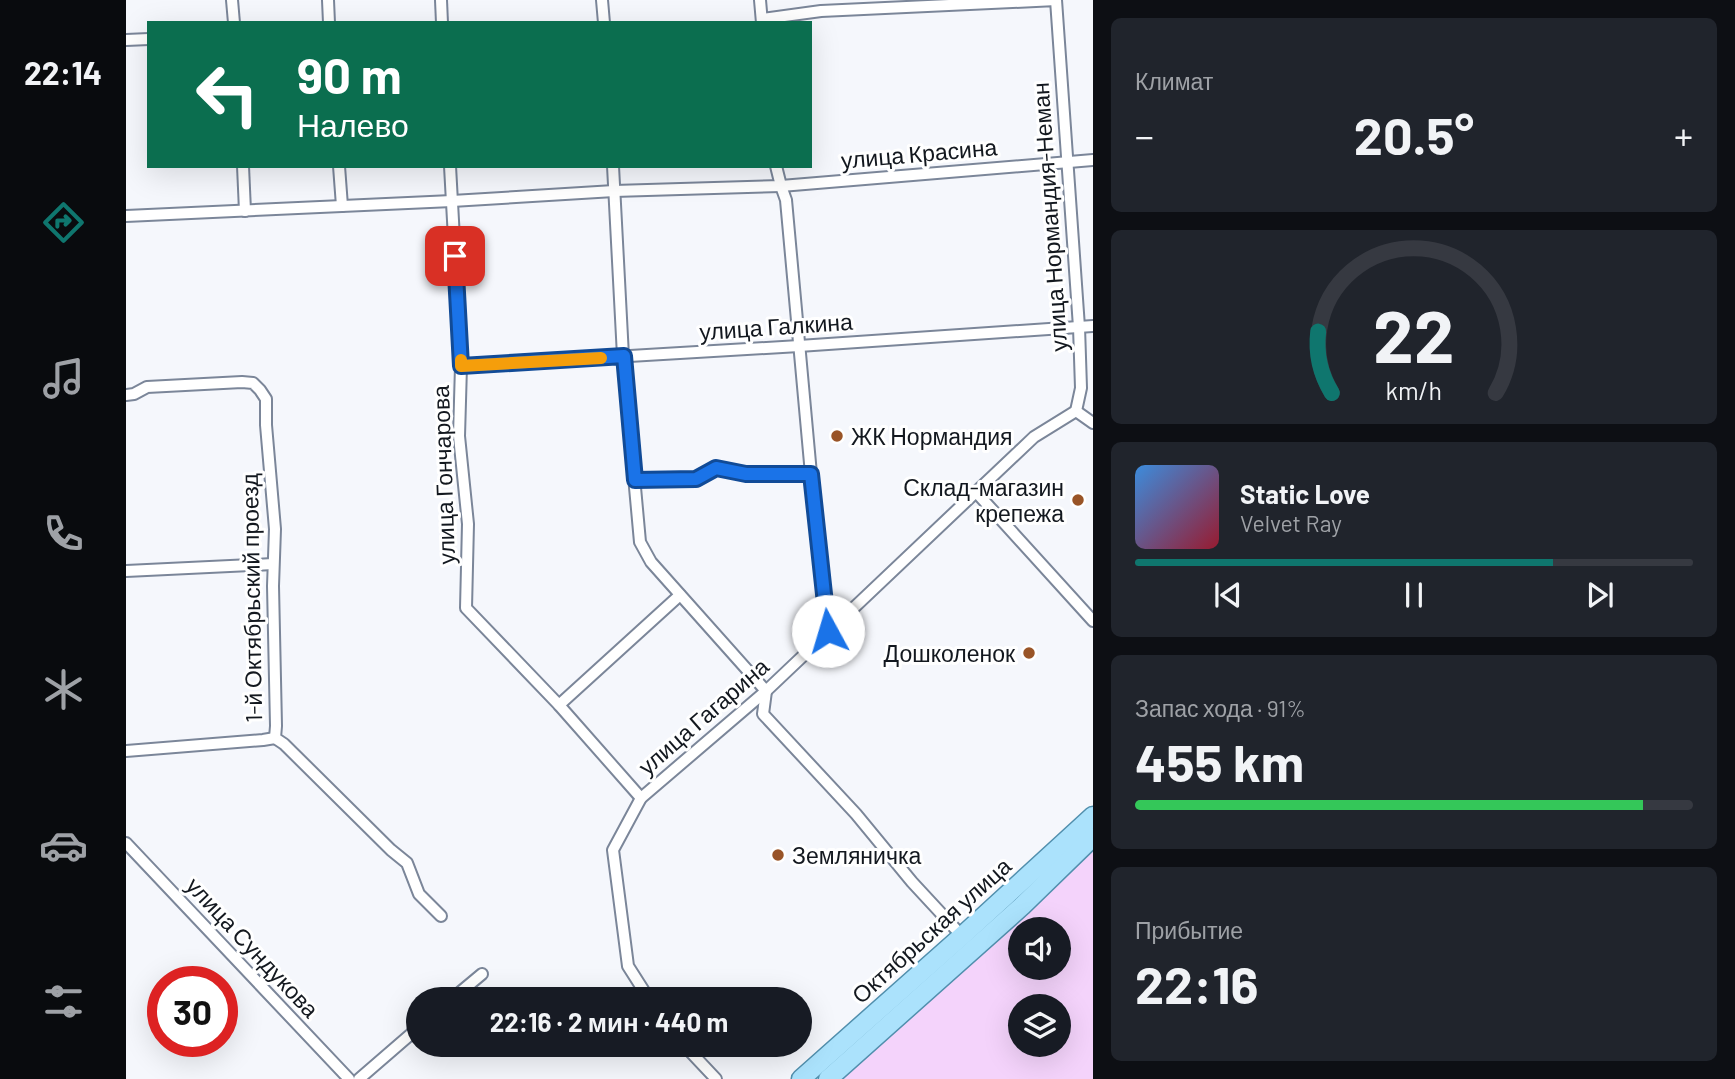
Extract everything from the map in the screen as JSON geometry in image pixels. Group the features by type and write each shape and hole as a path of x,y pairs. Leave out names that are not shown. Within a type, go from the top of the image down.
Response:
{"main road":[{"name":"Октябрьская улица","path":"800,1079 1093,817"},
{"name":"Октябрьская улица","path":"828,1079 1022,906 1093,838"}],"street":[{"path":"232,0 234,21"},
{"path":"328,0 329,21"},
{"path":"441,0 442,21"},
{"path":"602,0 604,21"},
{"path":"760,0 762,21 821,11 1056,0"},
{"name":"улица Нормандия-Неман","path":"1056,0 1079,327 1081,388 1076,411"},
{"path":"126,40 147,39"},
{"name":"улица Красина","path":"126,216 614,191 781,186 1093,160"},
{"path":"243,168 245,211"},
{"path":"339,168 342,206"},
{"name":"улица Гончарова","path":"450,168 461,366 459,436 468,524 466,608 559,705 642,798"},
{"path":"613,168 624,356 639,542 651,562 766,691 763,714 856,814 912,882 962,936"},
{"path":"776,168 786,200 828,631"},
{"name":"улица Галкина","path":"461,366 1093,326"},
{"name":"1-й Октябрьский проезд","path":"126,395 147,387 242,382 253,383 266,399 275,529 275,738 407,863 419,894 441,916"},
{"path":"1076,411 1093,423"},
{"name":"улица Гагарина","path":"641,987 628,966 613,850 642,798 766,691 1034,437 1076,411"},
{"path":"635,480 696,479 716,468 746,474 811,474"},
{"path":"976,492 1093,621"},
{"path":"126,571 273,564"},
{"path":"559,705 680,595"},
{"path":"126,751 275,738"},
{"name":"улица Сундукова","path":"126,843 349,1079"},
{"path":"466,987 482,974"},
{"path":"359,1079 406,1038"},
{"path":"695,1057 716,1079"}],"shaded area":[{"path":"1093,851 1093,1079 829,1079 1008,929 1008,980 1071,980 1071,917 1022,917"}],"slow traffic":[{"path":"461,360 461,366 601,358"}],"place":[{"name":"ЖК Нормандия","path":"837,436"},
{"name":"Склад-магазин крепежа","path":"1078,500"},
{"name":"Дошколенок","path":"1029,653"},
{"name":"Земляничка","path":"778,855"}],"route":[{"path":"455,256 461,366 624,356 635,480 696,479 716,468 746,474 811,474 828,631"}]}
